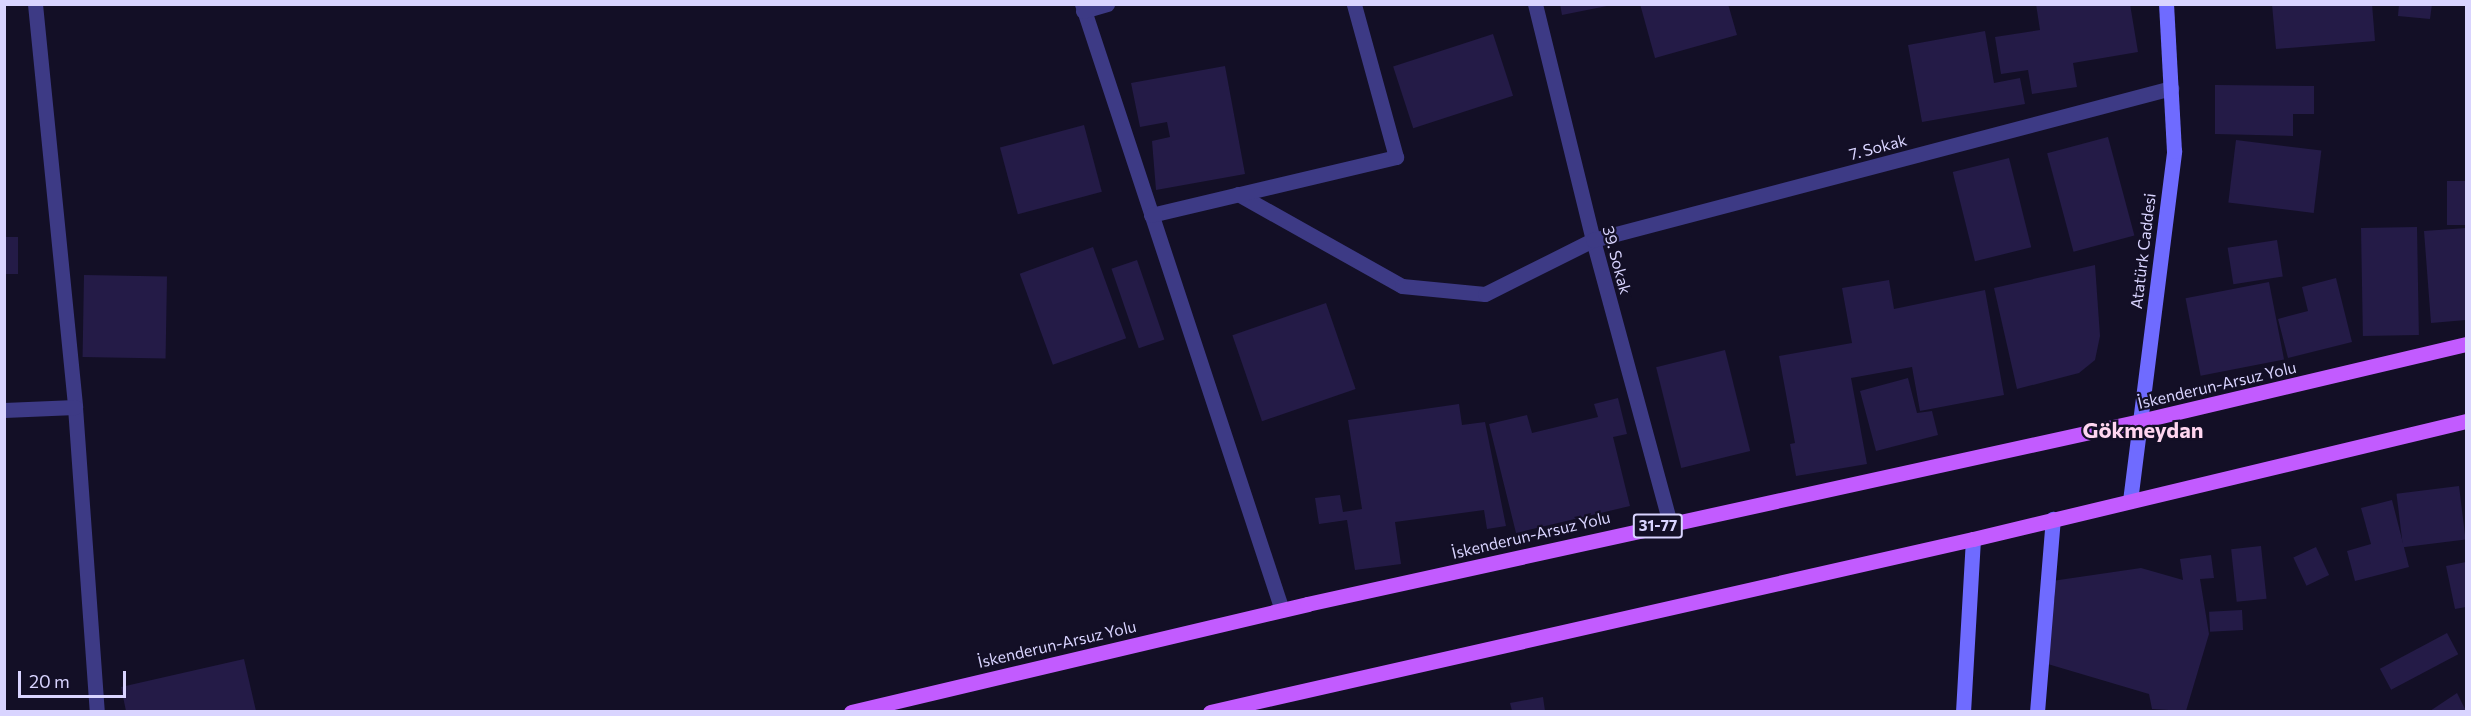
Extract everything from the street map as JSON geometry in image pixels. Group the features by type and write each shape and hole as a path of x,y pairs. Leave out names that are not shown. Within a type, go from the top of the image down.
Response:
{"main road":[{"name":"İskenderun-Arsuz Yolu","path":"851,711 1282,610 2140,421 2466,344"},
{"path":"1210,711 1973,539 2466,421"}],"street":[{"path":"35,4 75,407 97,711"},
{"path":"1107,4 1082,8 1282,610"},
{"path":"1151,215 1396,157 1354,4"},
{"name":"39. Sokak","path":"1535,4 1593,240 1670,523"},
{"name":"Atatürk Caddesi","path":"2130,501 2174,151 2166,4"},
{"name":"7. Sokak","path":"1238,194 1402,286 1485,294 1593,240 2171,88"},
{"path":"4,410 75,407"},
{"path":"2037,711 2053,519"},
{"path":"1963,711 1973,539"}],"building":[{"path":"1560,4 1607,4 1607,6 1562,15"},
{"path":"1640,4 1728,4 1737,35 1655,58"},
{"path":"2036,4 2130,4 2138,52 2073,63 2077,87 2032,94 2028,70 2001,74 1995,37 2040,30"},
{"path":"2272,4 2372,4 2375,41 2276,49"},
{"path":"2399,4 2432,4 2430,19 2398,16"},
{"path":"1985,31 1994,83 2020,78 2025,104 1922,122 1908,45"},
{"path":"1493,34 1513,96 1413,128 1393,66"},
{"path":"1225,66 1245,174 1156,190 1152,141 1170,137 1167,122 1140,127 1131,83"},
{"path":"2215,85 2314,86 2314,114 2293,114 2293,136 2215,134"},
{"path":"1084,125 1102,192 1018,214 1000,148"},
{"path":"2108,137 2134,236 2074,252 2047,153"},
{"path":"2236,140 2321,150 2314,213 2228,203"},
{"path":"2009,158 2031,247 1975,261 1953,172"},
{"path":"2447,181 2466,181 2466,225 2447,225"},
{"path":"2417,227 2419,335 2363,336 2361,228"},
{"path":"2466,228 2466,320 2431,323 2424,231"},
{"path":"4,237 18,237 18,274 4,274"},
{"path":"2277,240 2283,277 2233,284 2228,248"},
{"path":"1093,247 1126,338 1053,365 1020,274"},
{"path":"1137,260 1164,339 1139,348 1111,269"},
{"path":"2095,265 2100,336 2095,360 2079,373 2017,389 1994,288"},
{"path":"84,275 167,276 166,358 83,357"},
{"path":"2336,278 2352,342 2288,358 2278,319 2308,311 2302,287"},
{"path":"1889,280 1894,309 1985,290 2004,395 1920,411 1912,367 1851,378 1867,464 1796,476 1790,444 1795,443 1779,356 1852,343 1842,288"},
{"path":"2269,282 2284,360 2201,376 2186,298"},
{"path":"1326,303 1356,389 1262,421 1232,335"},
{"path":"1725,350 1750,451 1681,468 1656,367"},
{"path":"1908,378 1917,413 1932,411 1938,435 1876,451 1860,391"},
{"path":"1618,398 1627,434 1613,437 1630,506 1516,533 1489,424 1527,415 1532,433 1598,417 1594,404"},
{"path":"1459,404 1462,425 1485,422 1506,526 1487,529 1484,510 1395,522 1401,564 1355,570 1347,520 1319,524 1315,498 1340,495 1343,512 1362,509 1348,420"},
{"path":"2459,486 2466,540 2403,547 2396,494"},
{"path":"2392,500 2409,567 2355,581 2347,551 2371,544 2361,508"},
{"path":"2261,546 2267,599 2237,602 2231,549"},
{"path":"2316,547 2329,575 2306,586 2293,558"},
{"path":"2211,555 2214,578 2200,579 2209,634 2186,711 2152,709 2149,694 2041,662 2055,597 2052,581 2141,568 2183,580 2180,559"},
{"path":"2466,562 2466,607 2455,609 2446,566"},
{"path":"2242,610 2243,630 2210,632 2209,612"},
{"path":"2447,633 2458,654 2391,690 2380,669"},
{"path":"244,659 256,711 126,711 121,687"},
{"path":"2457,693 2466,711 2430,711"},
{"path":"1543,697 1545,711 1512,711 1510,703"}],"district":[{"name":"Gökmeydan","path":"2143,430"}]}
